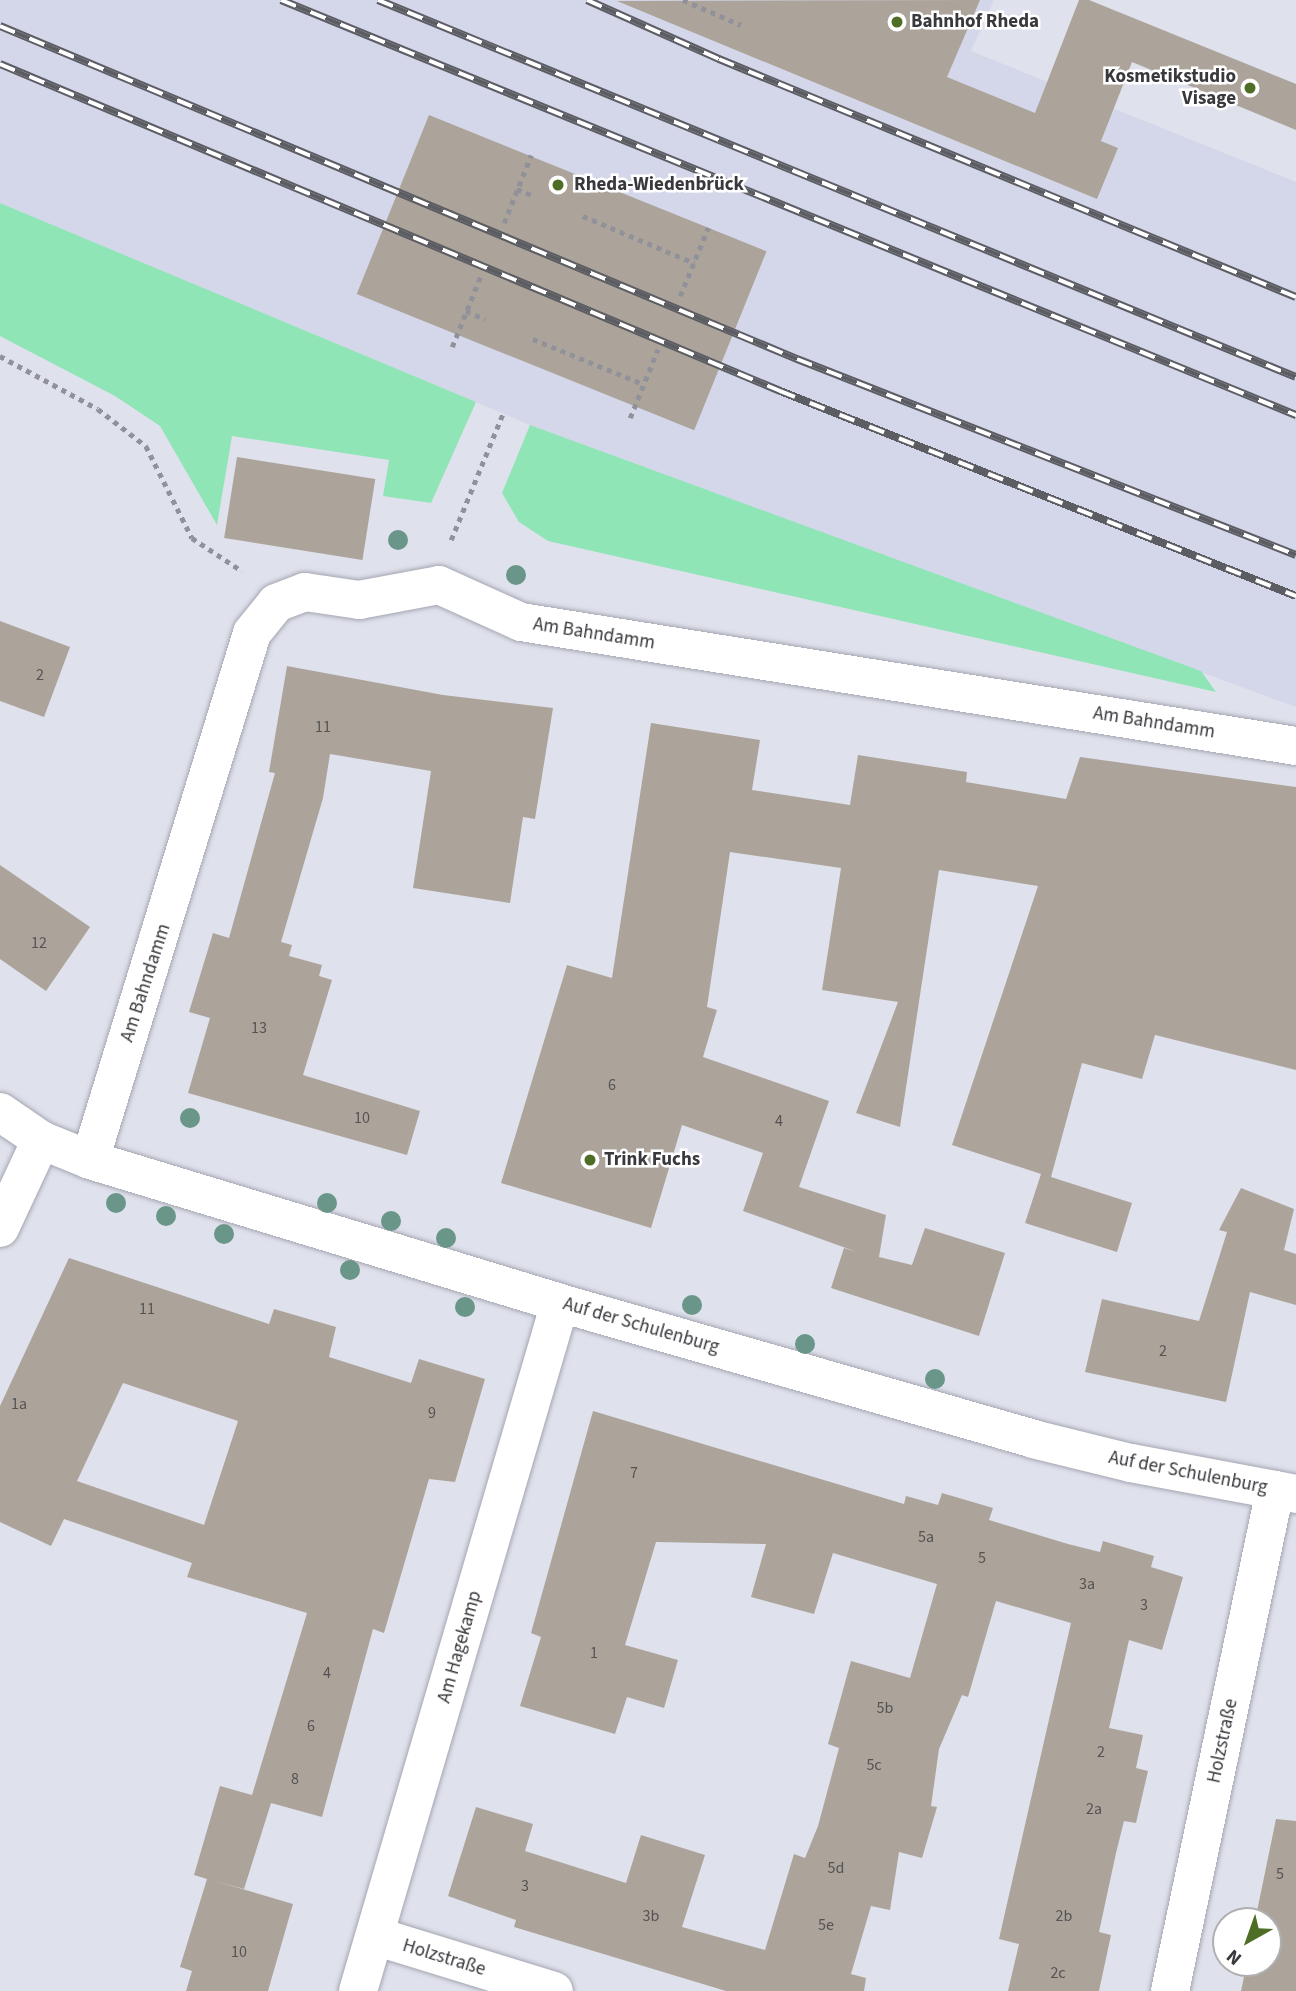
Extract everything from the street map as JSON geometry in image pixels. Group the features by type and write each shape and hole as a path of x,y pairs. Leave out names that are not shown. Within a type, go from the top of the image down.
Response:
{"street":[{"path":"276,603 305,592 359,600 439,585"},
{"name":"Am Bahndamm","path":"439,585 521,622 1296,746"},
{"name":"Am Bahndamm","path":"90,1160 252,633 276,603"},
{"name":"Auf der Schulenburg","path":"0,1112 41,1140 90,1160 560,1303 1033,1439 1286,1492"},
{"path":"0,1228 41,1140"},
{"name":"Am Hagekamp","path":"358,1991 560,1303"},
{"name":"Holzstraße","path":"1170,1991 1286,1492"},
{"name":"Holzstraße","path":"375,1936 554,1991"}],"path":[{"path":"683,0 741,25"},
{"path":"504,223 531,155"},
{"path":"517,189 534,196"},
{"path":"583,216 694,263"},
{"path":"680,296 708,228"},
{"path":"452,347 481,275"},
{"path":"466,311 485,319"},
{"path":"533,340 643,384"},
{"path":"630,418 659,349"},
{"path":"0,356 98,409 146,446 192,538 247,574 276,603"},
{"path":"439,585 456,520 503,414"}],"shaded area":[{"path":"0,0 994,0 971,51 1296,182 1296,707 530,425 0,203"}],"green space":[{"path":"0,203 476,402 431,503 383,496 389,460 232,436 217,525 160,426 115,396 0,336"},
{"path":"530,425 1201,671 1216,692 548,541 519,522 502,493"}],"building":[{"path":"980,0 947,77 1035,113 1079,0 1089,0 1296,84 1296,130 1132,62 1101,141 1118,148 1097,199 617,1"},
{"path":"429,115 766,251 694,430 357,294"},
{"path":"237,457 375,479 362,560 224,538"},
{"path":"0,621 70,647 44,717 0,701"},
{"path":"287,666 443,695 553,708 535,819 523,817 510,903 413,888 431,771 330,754 323,798 281,942 292,945 289,956 322,965 319,976 332,980 303,1075 420,1111 407,1155 188,1093 210,1018 189,1012 213,933 229,938 275,773 269,772"},
{"path":"651,723 760,740 752,790 850,805 858,755 967,772 966,782 1066,799 1080,757 1296,787 1296,1070 1155,1035 1142,1079 1082,1063 1051,1177 1132,1203 1117,1252 1025,1223 1041,1174 952,1145 1038,886 939,870 900,1127 856,1113 898,1002 822,990 841,868 730,852 707,1007 717,1010 703,1057 829,1101 799,1187 886,1215 879,1257 912,1265 925,1228 1005,1253 979,1336 831,1288 844,1248 857,1252 743,1211 763,1153 682,1125 651,1228 501,1183 567,965 612,978"},
{"path":"0,865 90,927 46,991 0,959"},
{"path":"1241,1188 1294,1209 1284,1250 1296,1254 1296,1305 1250,1292 1226,1402 1085,1372 1102,1299 1199,1321 1227,1232 1219,1230"},
{"path":"69,1258 269,1324 274,1309 336,1327 329,1357 411,1383 419,1359 485,1379 455,1482 429,1479 384,1633 373,1629 322,1817 271,1803 244,1889 215,1881 293,1904 268,1991 186,1991 192,1971 180,1967 207,1879 194,1875 220,1786 252,1795 307,1613 187,1577 192,1563 64,1519 51,1546 0,1522 0,1406","holes":["123,1383 238,1421 204,1525 77,1481"]},
{"path":"593,1411 904,1504 906,1496 938,1505 942,1493 993,1508 989,1520 1068,1544 1100,1552 1103,1541 1154,1556 1151,1567 1183,1577 1162,1650 1129,1640 1109,1728 1143,1735 1136,1768 1148,1771 1136,1823 1124,1821 1116,1853 1099,1932 1111,1935 1099,1991 1008,1991 1019,1944 999,1939 1071,1623 996,1601 968,1697 962,1695 939,1749 931,1806 937,1807 922,1858 899,1852 890,1910 871,1906 851,1974 866,1978 864,1991 726,1991 514,1927 516,1920 448,1896 476,1807 533,1824 525,1851 626,1883 641,1835 705,1855 682,1927 765,1950 794,1854 805,1858 818,1826 839,1748 828,1744 851,1661 910,1678 937,1584 833,1553 814,1614 751,1597 766,1544 656,1542 625,1645 678,1660 664,1708 627,1697 615,1734 520,1706 541,1637 531,1633"},
{"path":"1276,1819 1296,1821 1296,1991 1241,1991 1244,1977 1282,1977 1282,1907 1258,1907"}],"railway":[{"path":"281,0 1296,415"},
{"path":"378,0 1296,377"},
{"path":"587,0 719,59 1296,297"},
{"path":"0,26 797,359 1296,555"},
{"path":"0,64 780,391 1296,596"}],"place":[{"name":"Bahnhof Rheda","path":"897,22"},
{"name":"Kosmetikstudio Visage","path":"1250,88"},
{"name":"Rheda-Wiedenbrück","path":"558,185"},
{"name":"Trink Fuchs","path":"590,1160"}]}
